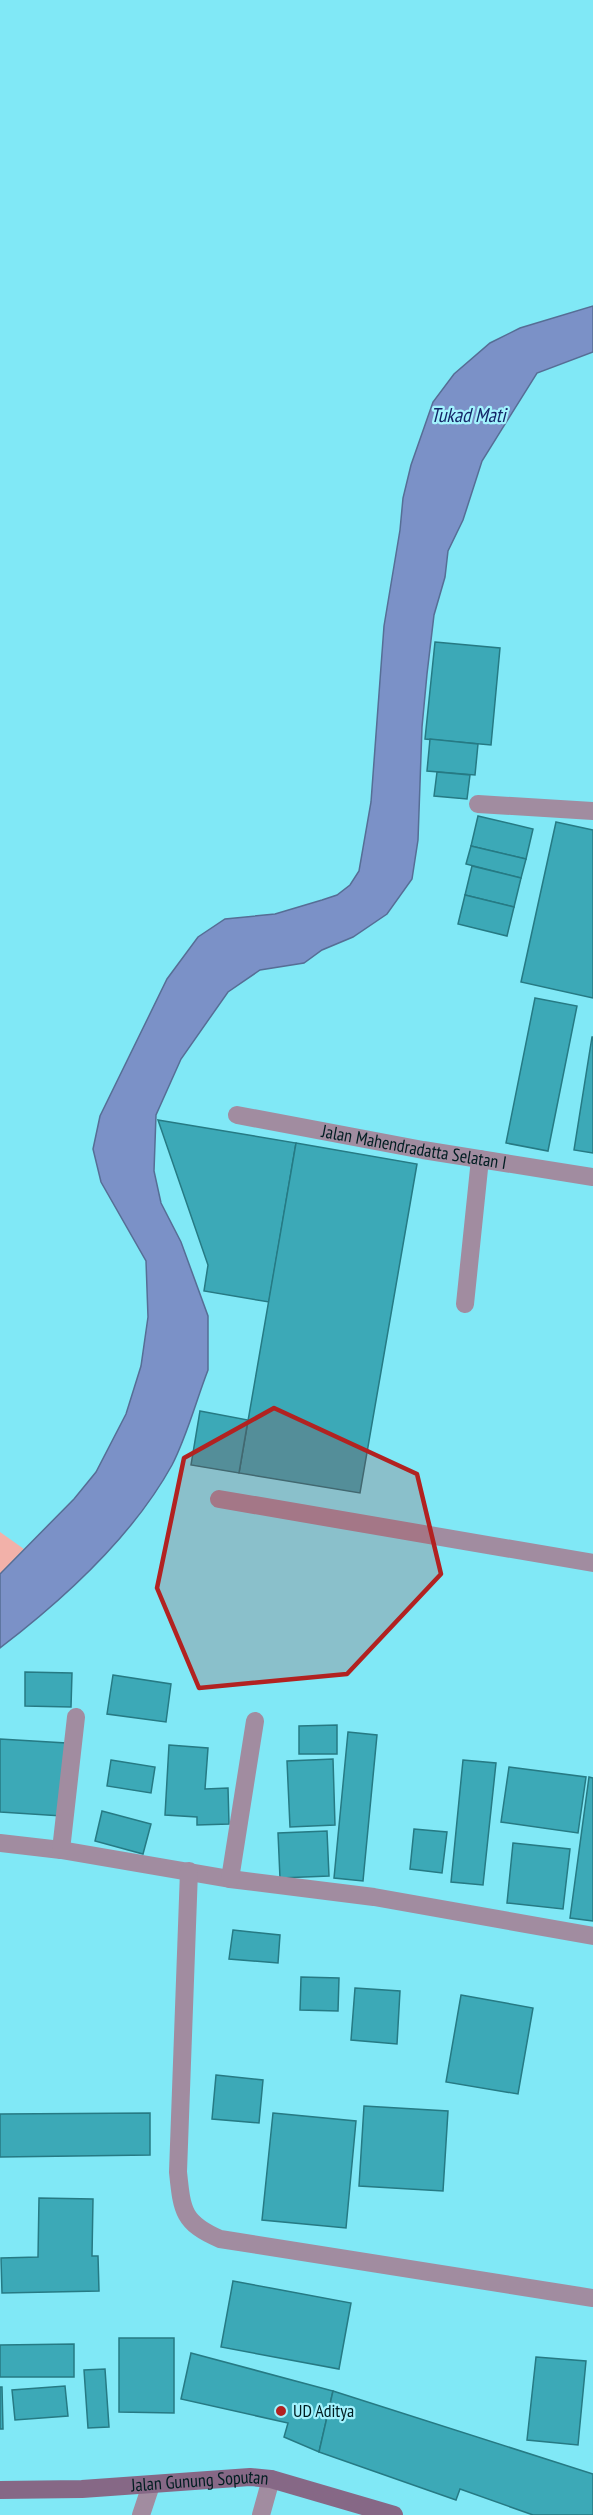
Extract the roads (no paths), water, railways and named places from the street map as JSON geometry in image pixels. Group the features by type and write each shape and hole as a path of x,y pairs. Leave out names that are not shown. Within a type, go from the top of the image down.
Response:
{"main road":[{"name":"Jalan Gunung Soputan","path":"0,2490 44,2491 250,2477 271,2479 394,2515"}],"street":[{"path":"478,804 593,811"},
{"name":"Jalan Mahendradatta Selatan I","path":"237,1115 593,1177"},
{"path":"465,1304 480,1159"},
{"path":"219,1499 593,1563"},
{"path":"61,1850 76,1717"},
{"path":"230,1879 255,1721"},
{"path":"0,1843 61,1850 230,1879 374,1897 593,1936"},
{"path":"189,1871 178,2172 181,2206 188,2219 201,2231 220,2239 593,2298"},
{"path":"261,2515 271,2479"},
{"path":"141,2515 151,2485"}],"water":[{"name":"Tukad Mati","path":"593,306 593,352 537,373 482,461 463,520 448,551 445,577 434,615 427,674 422,727 418,840 412,879 387,914 353,937 322,950 304,963 260,970 228,992 181,1059 156,1115 154,1171 161,1203 181,1242 208,1316 208,1370 177,1454 156,1491 117,1541 48,1609 0,1648 0,1574 74,1499 96,1472 126,1414 141,1366 148,1317 146,1261 101,1182 93,1149 100,1116 167,979 198,937 225,919 275,914 337,895 350,885 359,871 371,802 384,626 403,498 411,465 433,402 454,374 490,343 520,328"}],"place":[{"name":"UD Aditya","path":"281,2411"}]}
